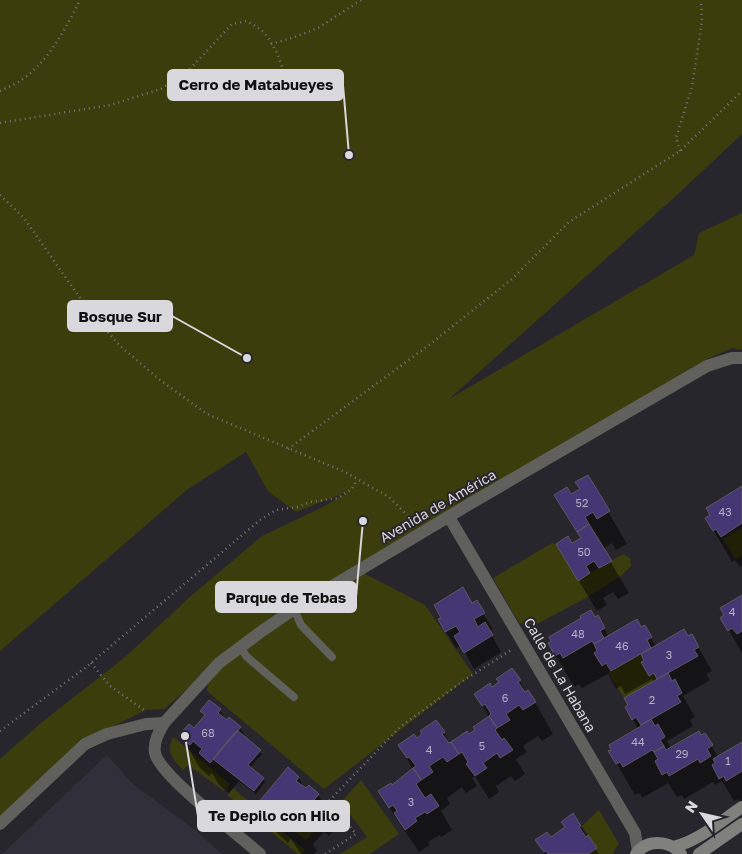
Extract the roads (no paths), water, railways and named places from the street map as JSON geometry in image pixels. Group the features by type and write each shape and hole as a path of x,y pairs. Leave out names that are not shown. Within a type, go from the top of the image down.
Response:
{"main road":[{"path":"637,852 646,845 655,843 664,843 677,850 742,807"},
{"path":"699,854 742,824"}],"street":[{"name":"Avenida de América","path":"164,723 213,669 240,647 294,610 707,366 732,358 742,358"},
{"name":"Calle de La Habana","path":"449,517 635,833 637,852"},
{"path":"0,824 85,744 107,734 138,726 164,723"},
{"path":"164,723 156,739 155,752 160,764 174,781 260,854"}],"lane":[{"path":"294,610 301,625 332,657"},
{"path":"240,647 247,657 294,697"}],"place":[{"name":"Cerro de Matabueyes","path":"349,155"},
{"name":"Bosque Sur","path":"247,358"},
{"name":"Parque de Tebas","path":"363,521"},
{"name":"Te Depilo con Hilo","path":"185,736"}]}
